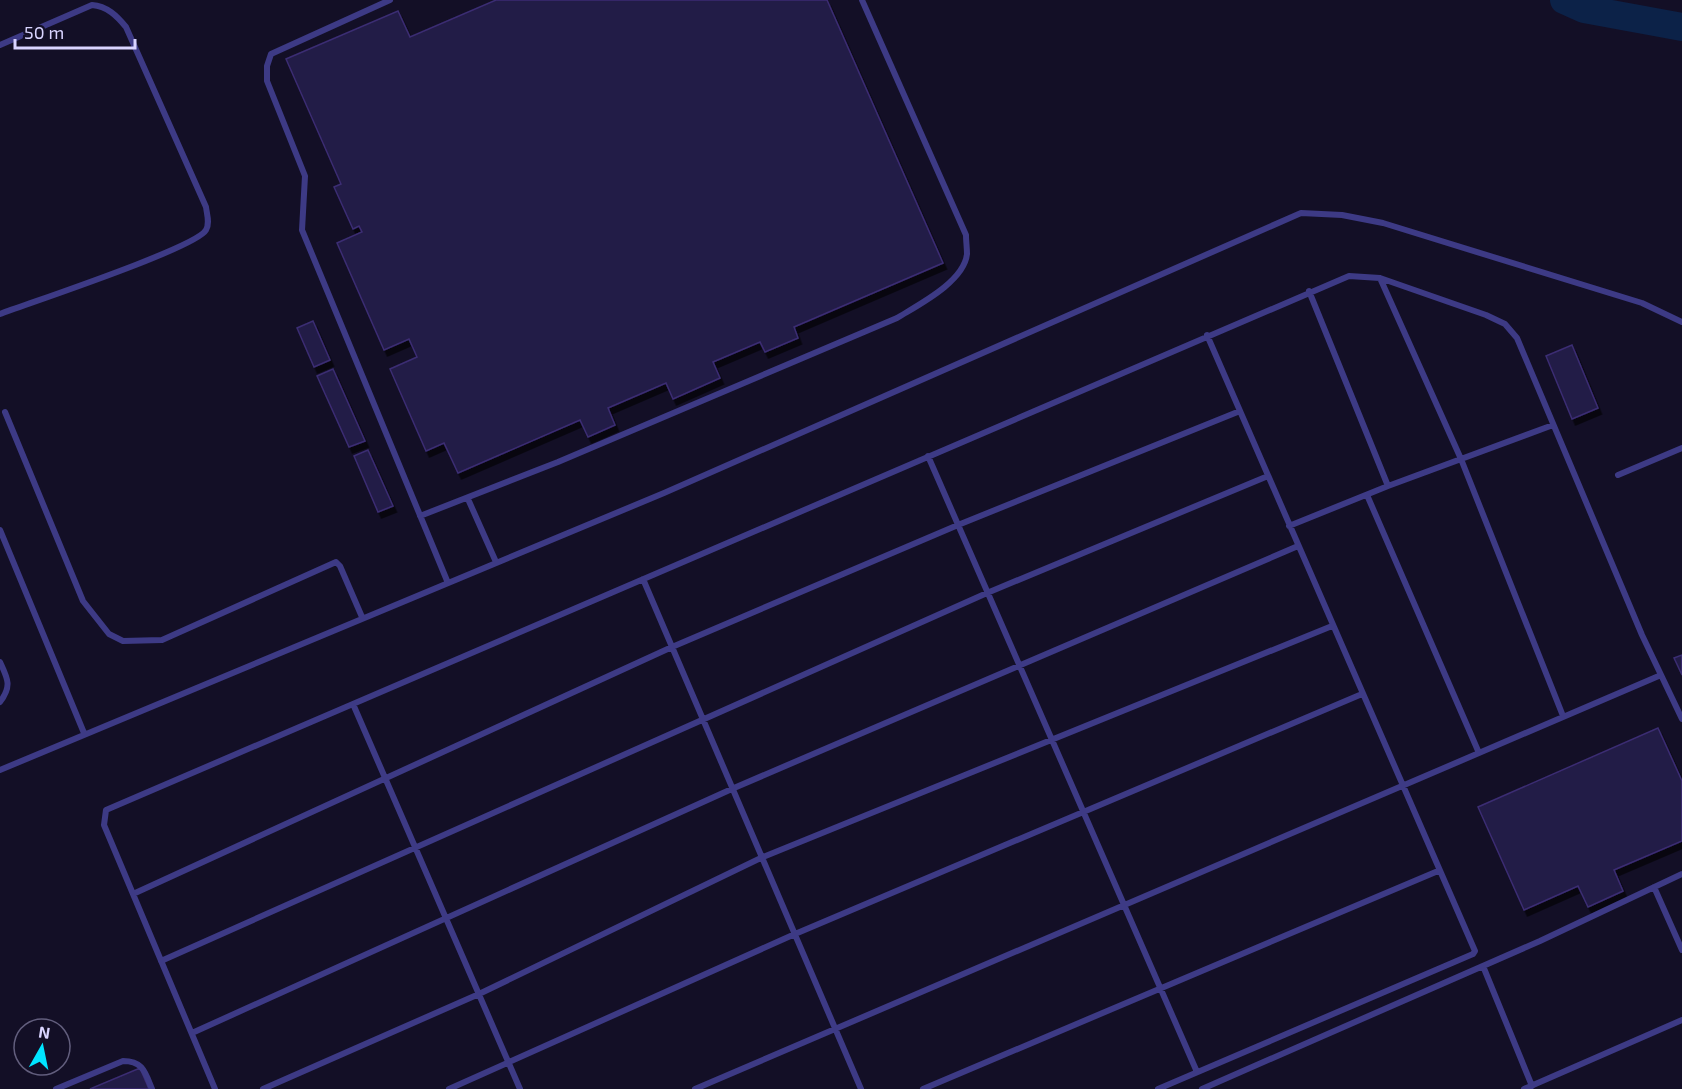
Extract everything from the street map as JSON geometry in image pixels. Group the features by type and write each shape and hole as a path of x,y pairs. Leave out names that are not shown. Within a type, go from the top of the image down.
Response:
{"lane":[{"path":"390,0 272,54 267,66 267,81 304,177 302,230 447,583"},
{"path":"420,516 468,499 897,318 934,294 956,276 967,257 966,235 862,0"},
{"path":"0,45 92,5 100,6 118,17 126,27 162,104 208,220 205,232 196,238 143,262 0,314"},
{"path":"0,770 362,617 664,493 1301,213 1342,215 1383,223 1631,299 1682,322"},
{"path":"215,1089 104,825 106,810 1309,291 1349,276 1380,278 1505,324 1517,338 1661,675 1682,718"},
{"path":"1380,278 1461,459 1563,716"},
{"path":"1309,291 1388,486"},
{"path":"1158,1089 1473,954 1473,944 1438,871 1207,335"},
{"path":"132,894 386,780 672,647 958,525 1240,411"},
{"path":"5,412 69,573 83,601 109,634 123,641 162,640 336,562 342,570 362,617"},
{"path":"1290,526 1388,486 1553,425"},
{"path":"1618,475 1682,448"},
{"path":"928,456 1197,1072"},
{"path":"161,961 704,717 987,593 1268,476"},
{"path":"1367,495 1479,753"},
{"path":"468,499 496,562"},
{"path":"0,530 84,733"},
{"path":"192,1034 734,788 1298,546"},
{"path":"643,579 837,1028 861,1089"},
{"path":"263,1089 479,994 763,857 1332,626"},
{"path":"0,662 9,683 8,691 0,702"},
{"path":"695,1089 1402,788 1661,675"},
{"path":"449,1089 795,934 1082,810 1362,694"},
{"path":"353,704 520,1089"},
{"path":"923,1089 1438,871"},
{"path":"1202,1089 1483,966 1682,874"},
{"path":"1654,887 1682,950"},
{"path":"1483,966 1532,1086"},
{"path":"1524,1089 1682,1020"},
{"path":"56,1089 123,1061 133,1061 142,1066 152,1089"}],"building":[{"path":"496,0 827,0 943,263 794,327 798,338 765,352 760,342 713,362 720,378 673,399 666,383 608,408 615,425 588,437 580,420 458,473 444,443 426,451 390,369 417,357 409,339 384,350 337,243 362,232 359,226 353,229 334,187 341,184 286,59 398,11 410,37"},
{"path":"313,321 330,360 314,367 297,328"},
{"path":"1572,345 1598,408 1572,419 1546,356"},
{"path":"333,369 365,441 349,447 317,376"},
{"path":"368,450 393,506 378,512 354,456"},
{"path":"1682,655 1682,675 1674,658"},
{"path":"1658,728 1682,781 1682,841 1614,870 1623,891 1588,907 1578,886 1524,910 1478,807"},
{"path":"140,1068 149,1089 90,1089"}],"waterway":[{"path":"1564,0 1584,9 1682,27"}]}
